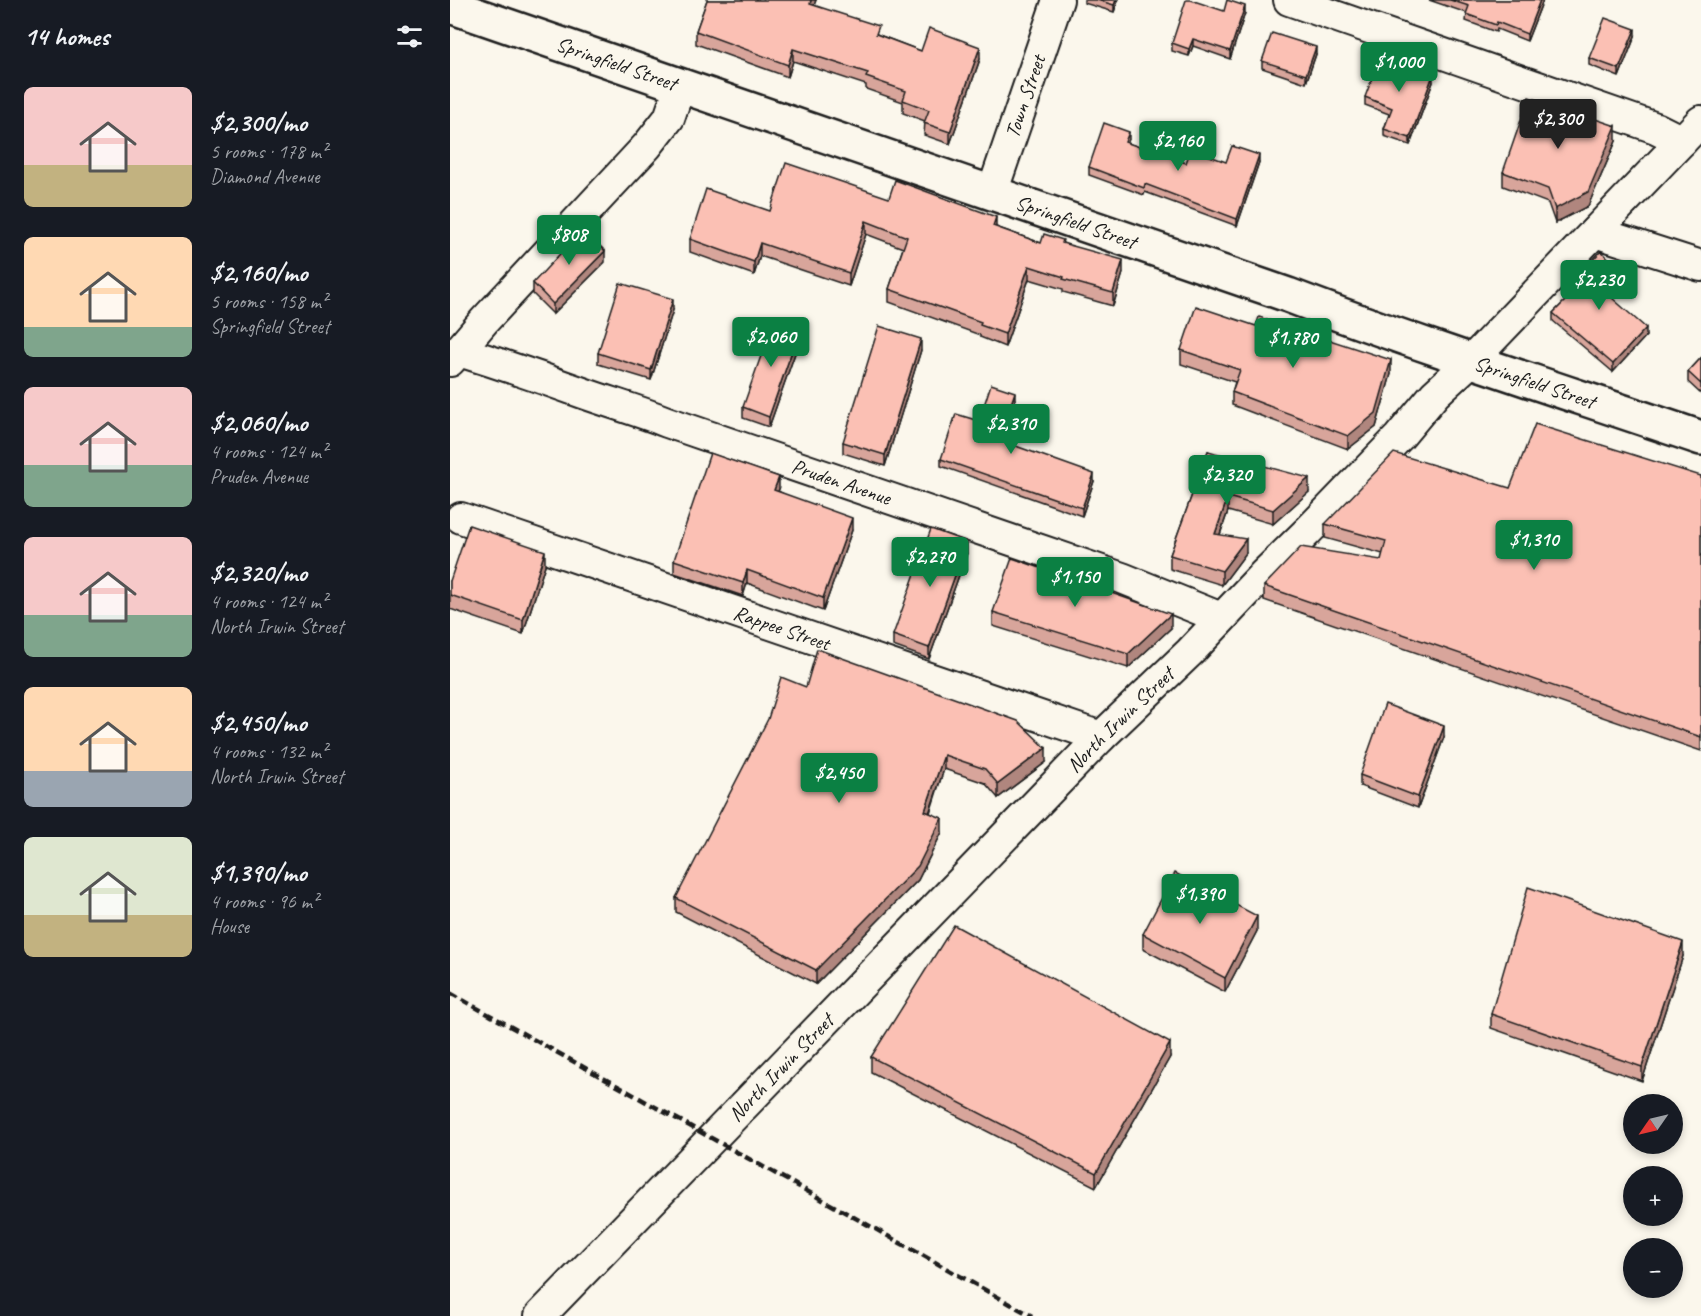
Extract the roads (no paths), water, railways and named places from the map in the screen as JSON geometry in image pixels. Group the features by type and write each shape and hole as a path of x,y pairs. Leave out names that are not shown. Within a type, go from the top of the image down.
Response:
{"main road":[{"name":"Springfield Street","path":"450,6 1288,296 1383,332 1701,438"}],"street":[{"name":"Town Street","path":"992,193 1058,0"},
{"path":"1289,0 1656,128 1691,131"},
{"path":"455,356 484,321 647,146 669,118 680,86"},
{"name":"North Irwin Street","path":"540,1316 1101,737 1190,652 1399,437 1435,394 1472,360 1691,131"},
{"path":"1595,232 1701,266"},
{"name":"Pruden Avenue","path":"455,356 537,375 1110,574 1221,618"},
{"name":"Rappee Street","path":"461,518 1101,737"}],"railway":[{"path":"450,993 1032,1316"}]}
